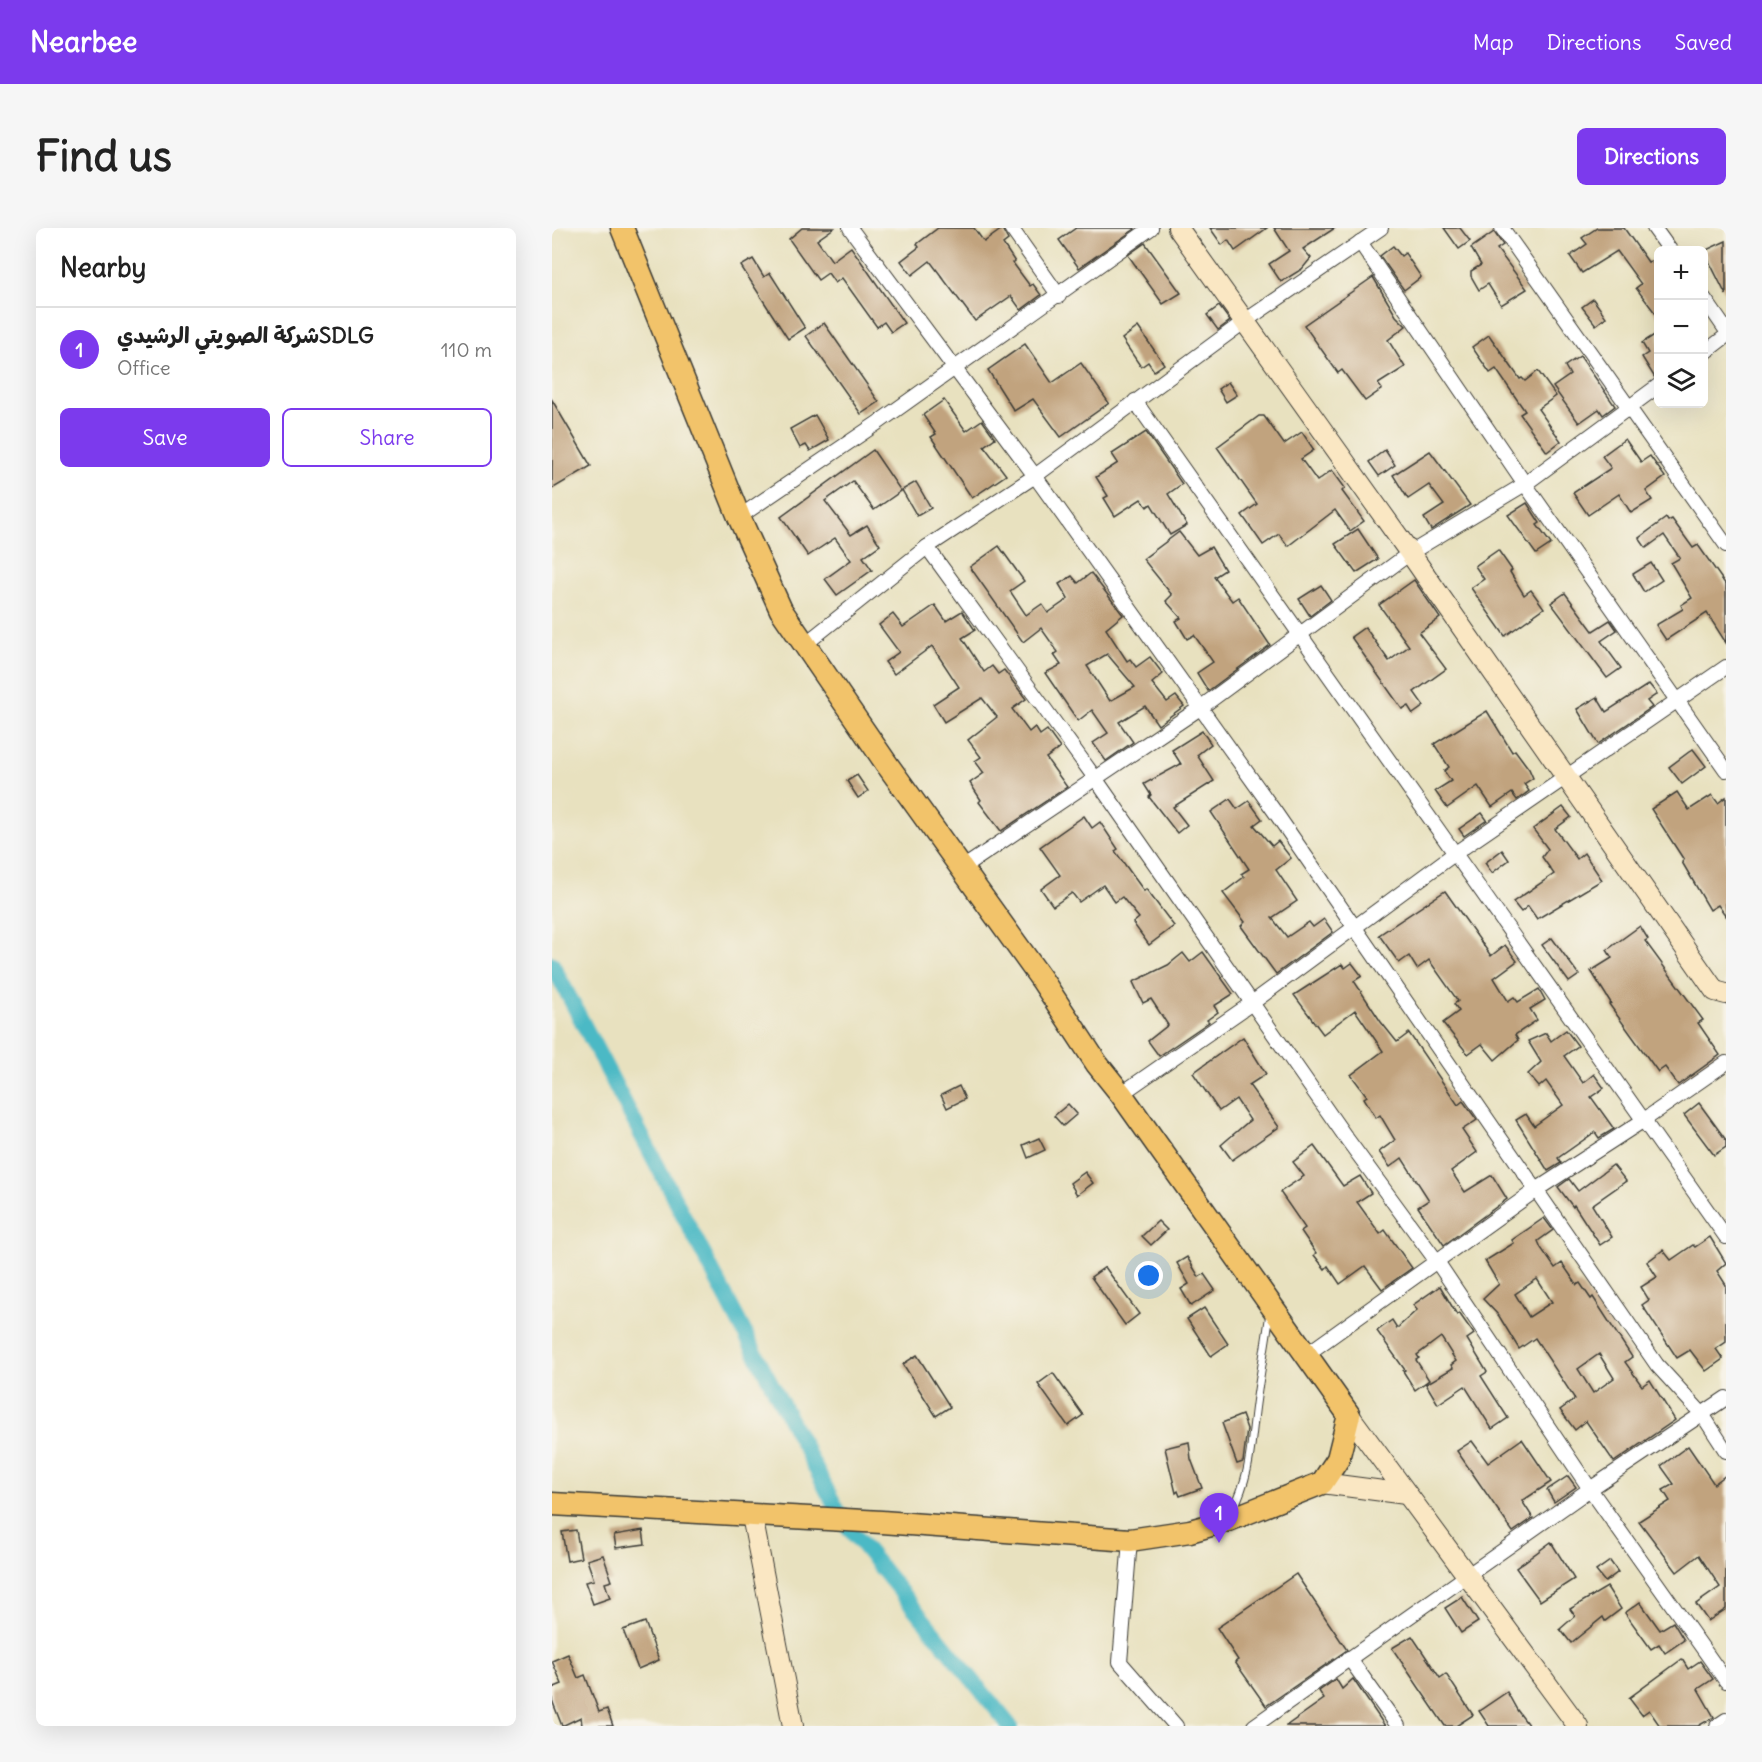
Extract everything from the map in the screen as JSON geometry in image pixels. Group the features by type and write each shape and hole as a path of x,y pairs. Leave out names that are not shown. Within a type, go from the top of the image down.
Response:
{"main road":[{"path":"552,1504 882,1522 1130,1540 1190,1531 1229,1520 1322,1483 1338,1459 1349,1415 1121,1094 1097,1064 1041,980 781,610 739,517 621,228"}],"street":[{"path":"850,228 1035,476 1200,708 1657,1365 1702,1414 1726,1451"},
{"path":"1011,228 1059,296"},
{"path":"739,517 1059,296 1151,228"},
{"path":"1178,228 1410,553 1715,991 1726,994"},
{"path":"804,645 927,547 1035,476 1245,321 1381,228"},
{"path":"1502,228 1726,545"},
{"path":"1654,228 1667,246"},
{"path":"1360,242 1525,484 1726,770"},
{"path":"1705,300 1726,330"},
{"path":"1708,350 1726,336"},
{"path":"961,869 1200,708 1410,553 1525,484 1654,390"},
{"path":"1135,401 1726,1237"},
{"path":"927,547 1095,778 1347,1139 1438,1263 1590,1489 1726,1681"},
{"path":"1121,1094 1252,1003 1454,855 1726,667"},
{"path":"1307,1354 1438,1263 1536,1190 1644,1120 1726,1063"},
{"path":"1254,1726 1590,1489 1726,1398"},
{"path":"1349,1415 1578,1726"},
{"path":"1322,1483 1406,1494"},
{"path":"752,1516 793,1726"},
{"path":"1130,1540 1120,1662 1176,1726"},
{"path":"1349,1658 1398,1726"},
{"path":"1717,1726 1726,1720"}],"lane":[{"path":"1229,1520 1245,1487 1251,1464 1256,1406 1271,1305"}],"building":[{"path":"802,228 834,228 817,240 832,261 851,247 904,323 891,332 884,322 877,327 842,278 835,283 828,273 818,280 789,239"},
{"path":"938,228 974,228 984,242 1002,229 1008,240 1003,244 1015,262 1013,263 1030,286 1033,284 1041,295 1021,310 1011,296 975,321 930,261 912,275 901,261 919,247 917,244"},
{"path":"1076,228 1135,229 1079,268 1059,240"},
{"path":"1210,228 1267,228 1235,251 1228,240 1222,245"},
{"path":"1274,228 1335,228 1303,249 1311,258 1302,269 1281,282 1269,264 1289,251"},
{"path":"1444,228 1460,228 1470,241 1459,249"},
{"path":"1597,228 1624,228 1648,262 1651,261 1654,265 1654,311 1636,288 1641,284 1617,251 1582,273 1570,256 1587,244 1582,238"},
{"path":"1494,232 1503,245 1497,249 1527,289 1501,305 1488,284 1479,290 1471,276 1471,271 1481,265 1471,248"},
{"path":"1726,241 1726,295 1708,259 1708,249"},
{"path":"1145,243 1181,293 1163,304 1128,255"},
{"path":"1393,246 1401,256 1405,253 1421,277 1404,290 1380,256"},
{"path":"753,259 764,277 770,273 805,328 788,339 741,266"},
{"path":"1373,277 1396,316 1406,326 1388,340 1405,367 1378,384 1382,389 1365,401 1342,370 1338,373 1304,325"},
{"path":"1593,299 1606,317 1596,325 1582,307"},
{"path":"1219,306 1230,321 1218,330 1207,315"},
{"path":"824,323 879,402 861,414 806,336"},
{"path":"1138,327 1164,364 1154,371 1148,362 1141,367 1122,339"},
{"path":"1489,335 1520,379 1525,381 1538,371 1556,396 1538,409 1561,441 1547,452 1520,414 1525,411 1496,369 1490,373 1472,347"},
{"path":"1654,335 1654,376 1642,357 1648,353 1642,343"},
{"path":"1025,344 1052,383 1081,363 1109,403 1061,437 1033,399 1014,411 988,370"},
{"path":"1580,356 1615,406 1603,415 1599,409 1579,423 1553,387 1570,375 1565,366"},
{"path":"1228,382 1237,395 1226,402 1218,389"},
{"path":"552,400 591,466 552,489"},
{"path":"944,400 966,431 982,420 995,438 984,446 1006,475 972,498 931,437 936,434 923,415"},
{"path":"815,415 829,440 810,451 806,445 800,448 790,429"},
{"path":"1259,416 1264,416 1284,444 1302,432 1314,450 1301,459 1317,481 1332,470 1345,488 1342,491 1364,521 1350,531 1335,510 1288,546 1279,534 1263,545 1242,515 1257,504 1217,447"},
{"path":"1146,432 1182,484 1168,494 1187,525 1170,535 1151,504 1147,507 1141,499 1115,516 1104,498 1108,496 1096,477 1118,463 1112,454"},
{"path":"1625,439 1641,462 1650,456 1665,477 1646,491 1652,500 1631,513 1619,494 1588,515 1573,493 1611,468 1602,456"},
{"path":"873,450 901,491 874,510 853,481 825,501 851,535 867,525 880,545 863,557 872,570 837,595 825,579 851,560 835,538 808,556 781,517"},
{"path":"1385,450 1395,465 1379,476 1369,462"},
{"path":"1430,451 1470,505 1431,530 1424,518 1444,505 1429,485 1408,499 1393,475"},
{"path":"916,482 931,508 917,516 902,490"},
{"path":"1527,503 1540,523 1537,525 1551,544 1536,554 1508,515"},
{"path":"1666,518 1668,521 1672,519 1693,548 1698,545 1726,585 1726,643 1707,613 1666,640 1656,625 1683,609 1681,605 1692,598 1671,563 1680,558 1664,535 1646,548 1639,538"},
{"path":"1358,529 1378,559 1356,573 1335,544"},
{"path":"1179,532 1197,555 1211,547 1225,570 1214,577 1232,601 1238,597 1270,645 1208,691 1197,673 1213,662 1194,635 1187,639 1176,621 1181,618 1166,601 1172,595 1143,559"},
{"path":"999,546 1024,581 1010,591 1026,615 1042,604 1048,613 1068,599 1059,584 1072,576 1078,583 1091,573 1123,615 1106,629 1127,661 1130,659 1136,667 1150,657 1163,674 1152,683 1167,702 1176,696 1184,706 1158,725 1145,706 1119,722 1133,742 1106,761 1093,743 1108,733 1092,710 1078,721 1045,673 1061,665 1054,655 1058,652 1041,628 1023,642 970,567","holes":["1107,654 1135,687 1110,701 1087,666"]},
{"path":"1498,550 1512,570 1510,572 1524,595 1531,590 1544,608 1505,636 1471,588 1484,579 1475,566"},
{"path":"1651,563 1662,580 1644,592 1633,574"},
{"path":"1414,580 1440,618 1419,633 1446,669 1414,692 1424,706 1413,714 1408,706 1402,709 1351,637 1365,627 1389,661 1409,646 1379,605"},
{"path":"1321,585 1331,600 1310,616 1299,599"},
{"path":"1565,593 1593,631 1610,620 1617,630 1601,641 1621,668 1607,678 1551,603"},
{"path":"935,605 946,621 962,611 975,630 962,638 984,672 992,666 998,674 1004,670 1026,699 1012,709 1029,732 1035,727 1040,735 1047,730 1060,748 1046,758 1067,787 1001,831 979,802 981,800 970,783 984,773 975,761 981,757 968,740 997,717 982,698 944,722 933,704 959,687 932,646 894,674 885,662 899,652 879,625 893,614 903,627"},
{"path":"1649,684 1657,694 1647,701 1652,707 1598,744 1577,709 1597,697 1606,712"},
{"path":"1487,711 1512,752 1515,750 1529,769 1533,778 1524,784 1529,791 1517,800 1512,793 1492,807 1478,786 1447,808 1435,791 1451,781 1444,771 1449,767 1434,744"},
{"path":"1202,731 1211,744 1197,755 1214,781 1173,807 1187,825 1177,833 1149,797 1151,795 1144,784 1181,764 1172,750"},
{"path":"1693,749 1706,766 1682,784 1669,767"},
{"path":"857,775 868,791 858,798 847,781"},
{"path":"1677,792 1689,810 1712,795 1718,803 1726,797 1726,916 1718,905 1710,910 1682,862 1684,860 1651,809"},
{"path":"1230,799 1237,809 1249,801 1262,819 1254,825 1272,846 1278,841 1291,858 1276,870 1297,901 1272,918 1287,937 1309,922 1313,927 1324,919 1333,932 1276,974 1241,926 1245,922 1223,893 1244,877 1241,874 1249,869 1211,812"},
{"path":"1563,807 1571,817 1555,829 1577,859 1584,853 1602,880 1537,919 1528,906 1521,912 1513,902 1554,874 1542,857 1548,849 1533,829"},
{"path":"1482,813 1487,820 1464,836 1459,829"},
{"path":"1084,816 1092,828 1100,822 1118,849 1115,851 1144,891 1146,889 1174,926 1149,945 1133,923 1139,918 1122,897 1115,902 1103,885 1079,902 1072,893 1053,906 1041,889 1060,875 1040,847"},
{"path":"1502,850 1509,860 1492,873 1485,863"},
{"path":"1445,891 1491,956 1505,945 1517,961 1494,978 1508,1001 1514,997 1518,1002 1539,989 1545,1000 1530,1009 1537,1020 1515,1035 1518,1040 1495,1060 1482,1044 1468,1054 1443,1023 1459,1011 1454,1004 1458,1001 1429,960 1417,969 1409,956 1399,963 1379,935"},
{"path":"1640,926 1648,939 1645,941 1703,1020 1698,1023 1720,1055 1678,1085 1665,1067 1658,1072 1609,1004 1611,1003 1591,971 1612,958 1607,950"},
{"path":"1552,938 1579,975 1569,982 1542,945"},
{"path":"1203,952 1233,994 1214,1006 1218,1012 1207,1020 1209,1022 1159,1056 1148,1041 1168,1025 1151,999 1143,1003 1133,982 1168,965 1183,953 1190,962"},
{"path":"1352,963 1362,976 1354,981 1381,1022 1397,1042 1409,1033 1458,1105 1463,1101 1477,1120 1462,1130 1477,1152 1451,1171 1465,1192 1492,1175 1507,1199 1444,1245 1418,1207 1429,1200 1402,1158 1390,1167 1379,1152 1395,1140 1380,1115 1376,1118 1364,1098 1367,1096 1351,1075 1383,1051 1355,1010 1323,1034 1294,995 1342,964 1345,968"},
{"path":"1566,1030 1578,1046 1564,1056 1583,1083 1594,1074 1604,1088 1591,1097 1614,1129 1599,1138 1595,1132 1558,1158 1561,1163 1548,1171 1516,1120 1526,1114 1534,1126 1563,1105 1546,1081 1539,1087 1528,1074 1541,1062 1528,1041 1546,1033 1551,1041"},
{"path":"1243,1037 1266,1074 1249,1085 1279,1127 1232,1160 1221,1145 1250,1120 1236,1099 1219,1111 1193,1073"},
{"path":"959,1086 965,1099 947,1108 941,1095"},
{"path":"1699,1103 1726,1140 1726,1147 1714,1155 1684,1115"},
{"path":"1068,1104 1077,1114 1063,1126 1054,1116"},
{"path":"1039,1138 1045,1150 1028,1158 1023,1145"},
{"path":"1314,1146 1343,1186 1360,1176 1371,1193 1357,1202 1380,1234 1385,1230 1412,1268 1382,1289 1365,1266 1340,1284 1328,1266 1325,1269 1314,1255 1316,1253 1301,1231 1305,1228 1280,1192 1304,1176 1293,1162"},
{"path":"1613,1165 1626,1181 1592,1205 1612,1237 1600,1245 1574,1205 1573,1207 1558,1187 1569,1179 1578,1191"},
{"path":"1085,1172 1093,1183 1077,1195 1070,1183"},
{"path":"1544,1218 1553,1230 1538,1241 1541,1248 1555,1268 1562,1263 1577,1285 1580,1283 1591,1299 1593,1297 1632,1357 1625,1362 1642,1386 1650,1380 1675,1420 1614,1462 1586,1421 1575,1430 1560,1410 1575,1399 1535,1338 1519,1349 1499,1316 1483,1299 1499,1284 1485,1261 1514,1243 1512,1240","holes":["1537,1279 1552,1302 1529,1317 1515,1294","1599,1354 1614,1378 1593,1393 1578,1369"]},
{"path":"1158,1221 1167,1230 1151,1245 1142,1236"},
{"path":"1710,1237 1726,1263 1717,1271 1726,1285 1726,1342 1716,1349 1723,1359 1706,1371 1690,1350 1677,1358 1642,1305 1649,1300 1641,1287 1657,1277 1647,1262 1663,1250 1671,1260"},
{"path":"1187,1257 1199,1277 1204,1274 1215,1290 1191,1306 1181,1289 1189,1284 1177,1263"},
{"path":"1105,1267 1139,1314 1125,1325 1091,1277"},
{"path":"1440,1286 1457,1315 1459,1313 1474,1334 1467,1339 1487,1372 1481,1376 1508,1418 1492,1429 1465,1386 1438,1404 1426,1384 1453,1368 1451,1365 1456,1361 1441,1337 1417,1355 1419,1358 1416,1360 1429,1380 1415,1390 1403,1371 1405,1370 1377,1331 1392,1320 1397,1328 1417,1310 1413,1305"},
{"path":"1204,1308 1228,1344 1211,1356 1187,1319"},
{"path":"917,1355 950,1407 936,1416 903,1364"},
{"path":"1053,1373 1083,1415 1068,1426 1038,1384"},
{"path":"1242,1415 1247,1429 1243,1462 1237,1464 1222,1423"},
{"path":"1522,1439 1551,1482 1522,1501 1533,1518 1513,1532 1457,1451 1472,1441 1488,1463"},
{"path":"1189,1442 1191,1459 1202,1488 1180,1496 1178,1491 1176,1493 1165,1448"},
{"path":"1688,1446 1714,1484 1726,1475 1726,1609 1708,1621 1696,1604 1720,1587 1699,1555 1677,1572 1639,1521 1670,1501 1663,1490 1674,1484 1661,1466"},
{"path":"1568,1476 1576,1487 1554,1502 1547,1490"},
{"path":"576,1530 581,1558 567,1561 562,1532"},
{"path":"643,1530 645,1544 616,1548 614,1535"},
{"path":"1551,1542 1574,1579 1540,1601 1516,1568"},
{"path":"603,1555 612,1581 605,1583 610,1598 593,1604 585,1582 594,1580 587,1560"},
{"path":"1610,1561 1618,1572 1605,1582 1596,1571"},
{"path":"1296,1574 1347,1650 1266,1706 1235,1662 1238,1660 1217,1628"},
{"path":"1607,1587 1621,1609 1605,1621 1603,1617 1571,1643 1560,1629 1575,1616 1570,1609"},
{"path":"1462,1597 1478,1622 1461,1633 1445,1608"},
{"path":"1640,1602 1660,1630 1673,1622 1684,1640 1665,1653 1659,1644 1651,1649 1625,1613"},
{"path":"645,1622 659,1660 638,1669 623,1630"},
{"path":"1412,1636 1440,1678 1446,1674 1473,1715 1456,1726 1445,1726 1392,1648"},
{"path":"568,1654 578,1678 585,1675 599,1712 607,1709 613,1726 582,1726 581,1717 562,1726 552,1700 552,1688 562,1684 552,1661"},
{"path":"1682,1659 1688,1669 1700,1661 1713,1679 1698,1689 1714,1717 1698,1726 1660,1726 1649,1710 1642,1715 1629,1698"},
{"path":"1336,1679 1342,1689 1353,1679 1385,1726 1286,1726 1324,1699 1319,1691"},
{"path":"1507,1692 1529,1726 1489,1726 1479,1711"}],"waterway":[{"path":"552,964 843,1521 1010,1726"}],"place":[{"name":"شركة الصويتي الرشيديSDLG","path":"1219,1543"}]}
